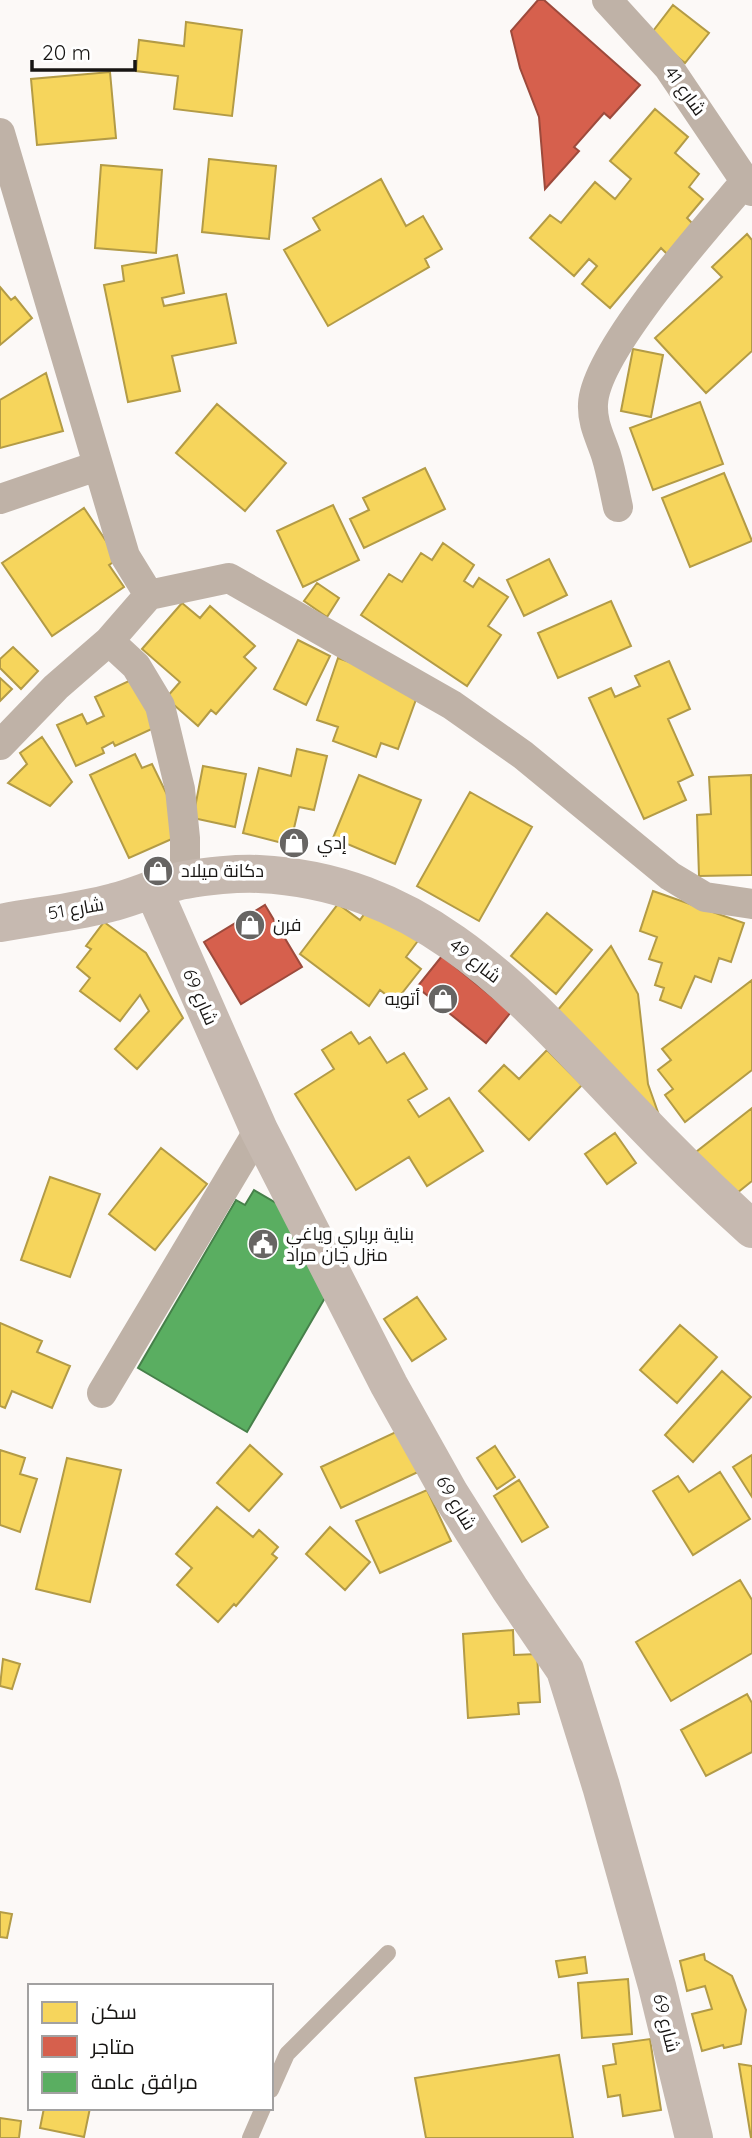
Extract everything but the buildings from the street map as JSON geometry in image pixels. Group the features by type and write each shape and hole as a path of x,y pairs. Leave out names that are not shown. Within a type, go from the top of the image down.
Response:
{"street":[{"name":"شارع 41","path":"607,0 670,68 748,187"},
{"path":"0,134 125,556 149,595"},
{"path":"618,506 606,456 594,427 592,402 601,371 678,261 748,187"},
{"path":"0,499 97,466"},
{"path":"0,745 56,687 109,641 149,595 229,578 452,705 523,755 670,876 705,897 752,904"},
{"path":"109,641 136,666 160,706 180,789 185,838 169,885"},
{"name":"شارع 49","path":"113,903 169,885 257,874 319,881 369,896 423,922 479,961 526,1002 709,1190 752,1229"},
{"name":"شارع 69","path":"169,885 258,1130 389,1385 450,1494 565,1670 601,1786 653,1972 694,2138"},
{"name":"شارع 51","path":"0,923 113,903"},
{"name":"شارع 51","path":"0,950 60,932 113,903"},
{"path":"103,1393 258,1130"}],"lane":[{"path":"273,2086 287,2054 388,1953"},
{"path":"250,2138 262,2110"}],"place":[{"name":"إدي","path":"294,843"},
{"name":"دكانة ميلاد","path":"158,871"},
{"name":"فرن","path":"250,925"},
{"name":"أتويه","path":"443,999"},
{"name":"بناية برباري وياغي منزل جان مراد","path":"263,1244"}]}
